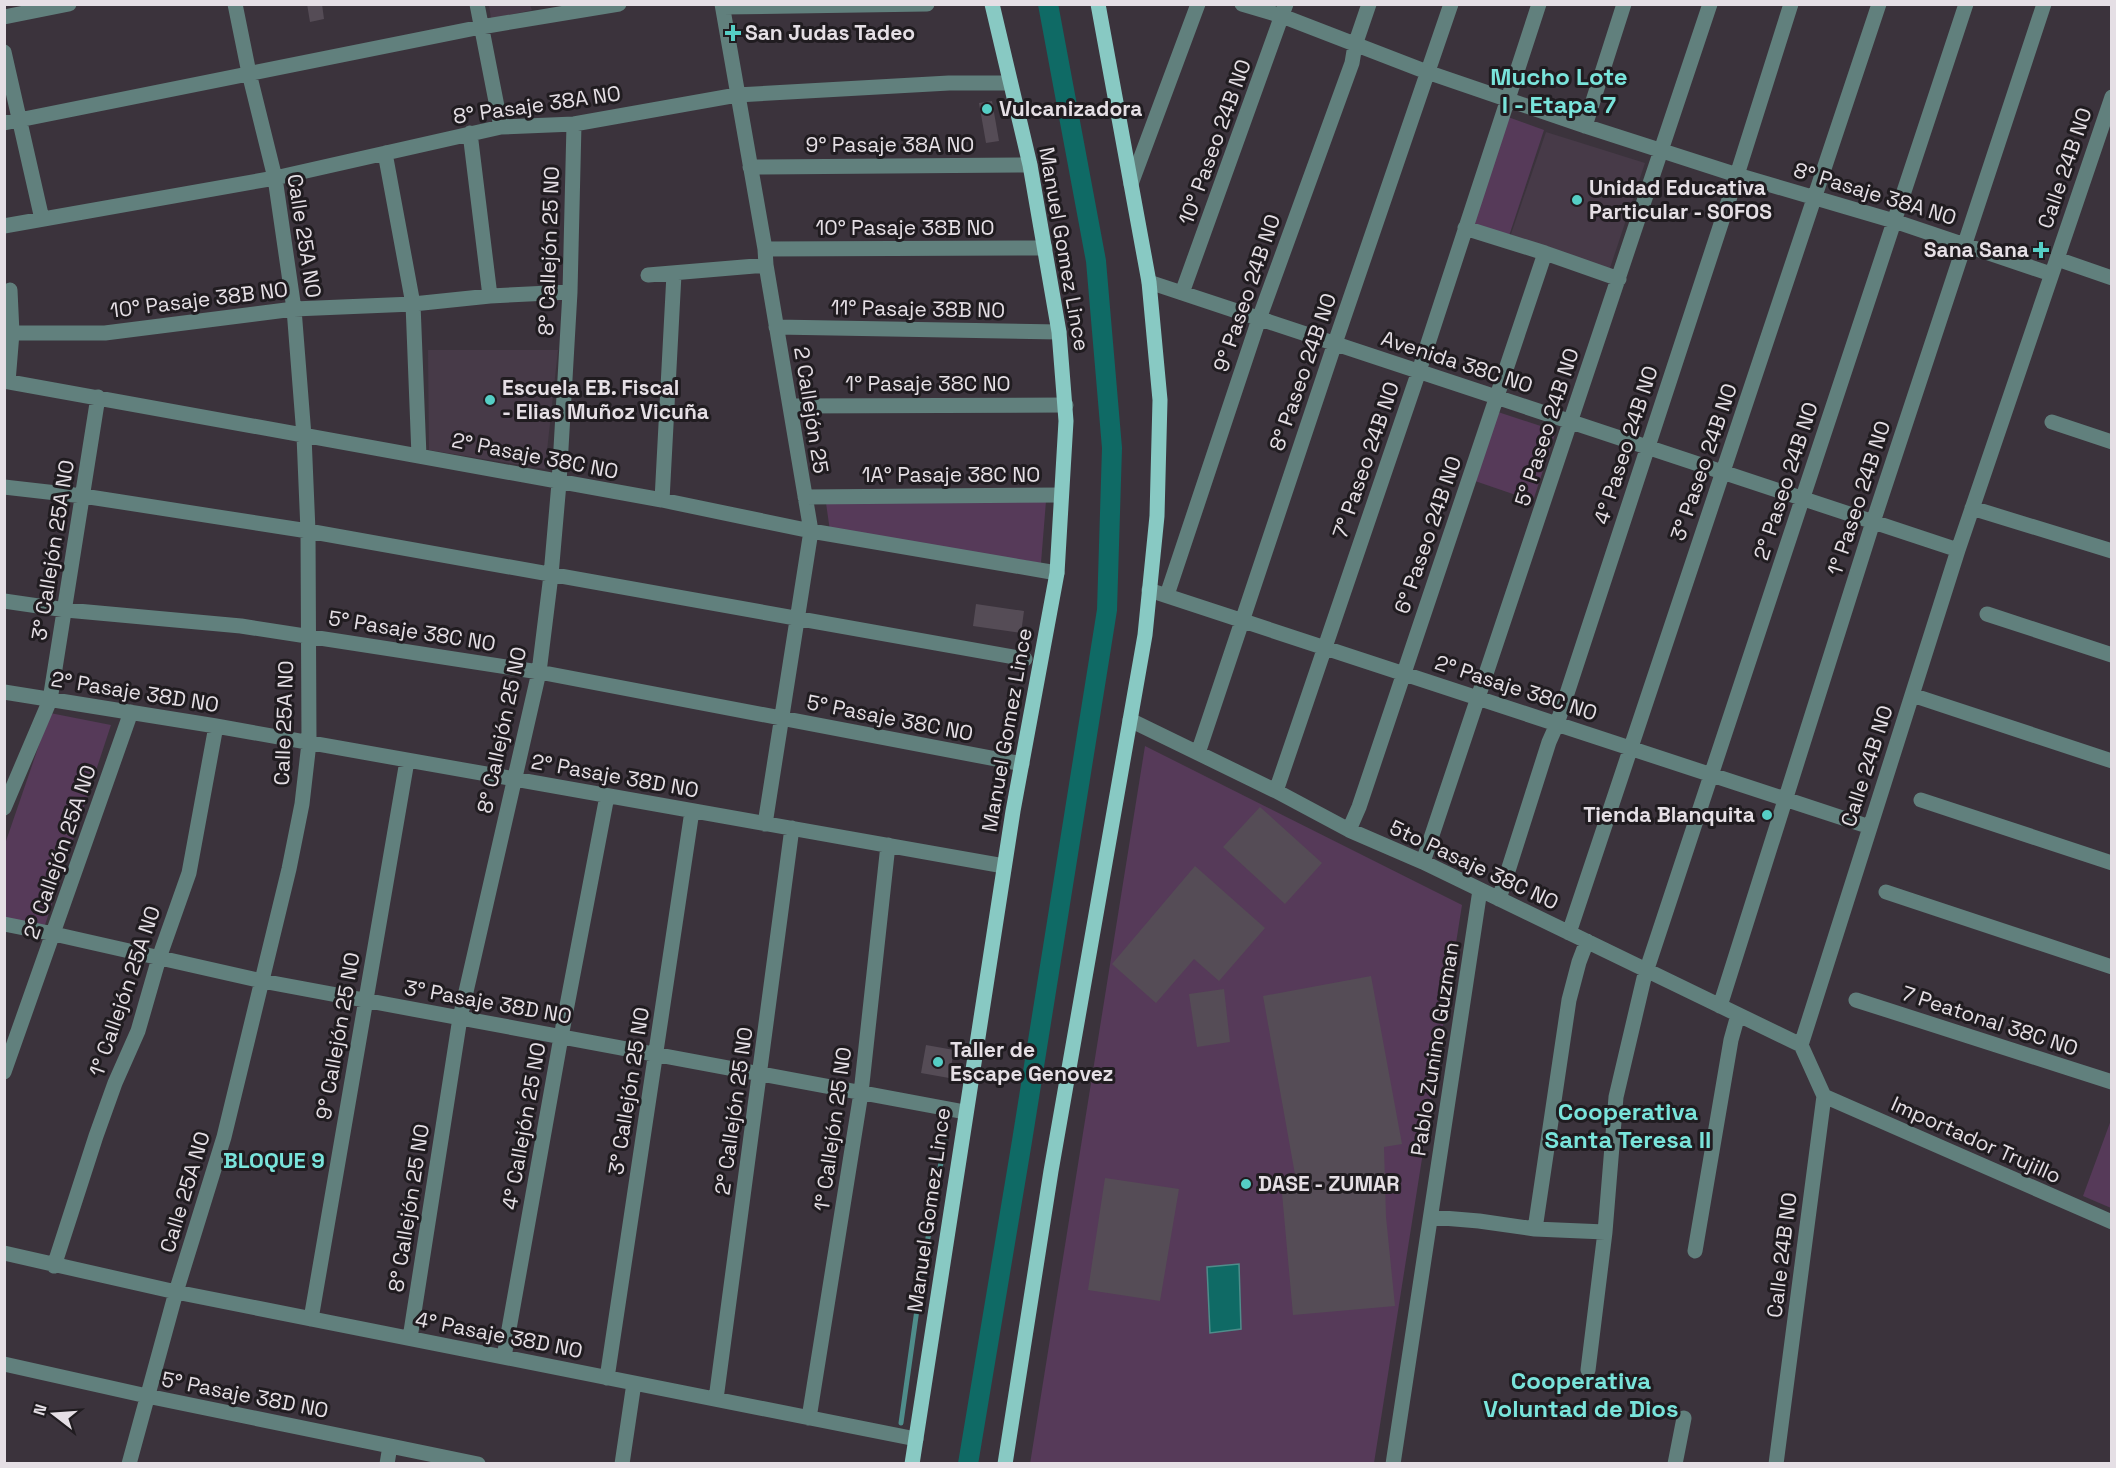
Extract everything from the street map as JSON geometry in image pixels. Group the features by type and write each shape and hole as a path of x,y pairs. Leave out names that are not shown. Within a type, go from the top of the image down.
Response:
{"main road":[{"name":"Manuel Gomez Lince","path":"912,1464 1004,866 1057,573 1062,495 1066,405 1059,333 1030,165 992,4"},
{"path":"1005,1464 1051,1171 1145,635 1157,516 1160,400 1149,282 1098,4"}],"street":[{"path":"4,17 69,4"},
{"name":"Calle 25A NO","path":"129,1464 176,1292 224,1137 302,804 309,743 308,531 304,436 294,309 275,178 249,73 235,4"},
{"path":"477,4 501,127"},
{"path":"12,121 481,27 619,4"},
{"path":"723,6 927,4"},
{"path":"1131,184 1198,4"},
{"name":"8° Pasaje 38A NO","path":"1242,4 1284,10 1355,45 1427,72 1737,175 1894,220 2051,274"},
{"name":"9° Paseo 24B NO","path":"1167,595 1259,319 1352,63 1355,45 1369,4"},
{"name":"8° Paseo 24B NO","path":"1198,753 1451,4"},
{"name":"7° Paseo 24B NO","path":"1276,791 1419,371 1539,4"},
{"path":"1585,126 1624,4"},
{"name":"5° Paseo 24B NO","path":"1423,862 1710,4"},
{"name":"4° Paseo 24B NO","path":"1499,899 1791,4"},
{"name":"3° Paseo 24B NO","path":"1569,933 1879,4"},
{"name":"2° Paseo 24B NO","path":"1588,1370 1605,1233 1616,1097 1647,970 1966,4"},
{"name":"1° Paseo 24B NO","path":"1720,1006 1872,522 2044,4"},
{"name":"2 Callejón 25","path":"723,6 810,531 765,824"},
{"name":"10° Paseo 24B NO","path":"1182,293 1284,10"},
{"path":"4,52 12,121 42,219"},
{"name":"8° Pasaje 38A NO","path":"4,226 275,178 501,127 573,124 737,95 949,83 1010,83"},
{"name":"Calle 24B NO","path":"1801,1045 1958,550 2112,97"},
{"name":"8° Callejón 25 NO","path":"410,1338 460,1018 538,672 551,575 558,483 570,292 573,124"},
{"path":"470,133 490,296"},
{"path":"385,153 413,304 419,456"},
{"name":"9° Pasaje 38A NO","path":"750,166 1030,165"},
{"path":"1465,228 1619,279"},
{"name":"10° Pasaje 38B NO","path":"765,249 1045,248"},
{"name":"6° Paseo 24B NO","path":"1349,830 1359,807 1545,253"},
{"path":"2057,259 2112,278"},
{"path":"648,275 766,265"},
{"path":"662,500 674,274"},
{"name":"Avenida 38C NO","path":"1149,282 1958,550"},
{"path":"6,381 12,333 10,290"},
{"name":"10° Pasaje 38B NO","path":"12,333 105,333 294,309 413,304 490,296 570,292"},
{"name":"11° Pasaje 38B NO","path":"776,327 1059,333"},
{"name":"2° Pasaje 38C NO","path":"6,381 558,483 662,500 810,531 1057,573"},
{"name":"3° Callejón 25A NO","path":"4,808 50,700 98,397"},
{"name":"1° Pasaje 38C NO","path":"789,406 1066,405"},
{"path":"2052,423 2112,442"},
{"path":"4,487 83,496 308,531 1025,660"},
{"name":"1A° Pasaje 38C NO","path":"805,497 1062,495"},
{"path":"1972,508 2112,551"},
{"name":"2° Pasaje 38C NO","path":"1149,590 1870,827"},
{"name":"5° Pasaje 38C NO","path":"4,601 66,610 241,626 307,635 538,672 1022,764"},
{"path":"1987,614 2112,655"},
{"name":"2° Pasaje 38D NO","path":"4,692 216,726 1004,866"},
{"path":"1912,695 2112,761"},
{"name":"2° Callejón 25A NO","path":"4,1072 131,712"},
{"name":"5to Pasaje 38C NO","path":"1130,720 1276,791 1349,830 1423,862 1801,1045"},
{"name":"1° Callejón 25A NO","path":"54,1266 115,1083 138,1032 159,958 189,873 216,726"},
{"name":"9° Callejón 25 NO","path":"311,1319 407,761"},
{"name":"4° Callejón 25 NO","path":"504,1357 607,796"},
{"path":"1921,800 2112,863"},
{"name":"3° Callejón 25 NO","path":"607,1378 692,811"},
{"name":"2° Callejón 25 NO","path":"716,1400 792,828"},
{"name":"1° Callejón 25 NO","path":"809,1418 861,1093 888,845"},
{"name":"Pablo Zunino Guzman","path":"1393,1464 1480,890"},
{"path":"1886,892 2112,967"},
{"name":"3° Pasaje 38D NO","path":"4,924 262,981 965,1112"},
{"path":"1535,1229 1569,1000 1587,941"},
{"name":"7 Peatonal 38C NO","path":"1856,1000 2112,1082"},
{"path":"1695,1251 1731,1040 1738,1015"},
{"path":"1801,1045 1824,1096"},
{"name":"Calle 24B NO","path":"1776,1464 1824,1096"},
{"name":"Importador Trujillo","path":"1824,1096 2112,1222"},
{"path":"1431,1217 1535,1229 1605,1233"},
{"name":"4° Pasaje 38D NO","path":"4,1254 176,1292 916,1438"},
{"name":"5° Pasaje 38D NO","path":"4,1364 478,1464"},
{"path":"622,1464 634,1383"},
{"path":"1675,1464 1684,1418"},
{"path":"387,1464 390,1446"}],"shaded area":[{"path":"489,5 530,5 532,10 491,19"},
{"path":"1508,117 1544,130 1509,236 1474,224"},
{"name":"Unidad Educativa Particular - SOFOS","path":"1546,132 1645,163 1609,271 1510,237"},
{"name":"Escuela EB. Fiscal - Elias Muñoz Vicuña","path":"428,350 558,350 545,469 429,450"},
{"path":"1498,412 1556,431 1533,501 1475,481"},
{"path":"1046,501 1041,563 830,531 826,503"},
{"path":"50,713 111,725 45,925 5,918 5,844"},
{"name":"DASE - ZUMAR","path":"1145,746 1462,905 1374,1463 1030,1464"},
{"path":"2111,1120 2111,1208 2083,1196"},
{"path":"1239,1264 1241,1329 1210,1333 1207,1267"}],"building":[{"path":"307,4 322,4 324,19 310,22"},
{"path":"992,101 999,141 986,143 979,103"},
{"path":"976,604 1024,611 1021,633 973,626"},
{"path":"1260,807 1322,863 1285,904 1223,847"},
{"path":"1195,866 1265,928 1219,981 1194,959 1156,1003 1112,964"},
{"path":"1371,976 1402,1144 1384,1147 1386,1217 1395,1306 1293,1315 1281,1182 1296,1180 1263,996"},
{"path":"1224,989 1230,1042 1197,1047 1189,994"},
{"name":"Taller de Escape Genovez","path":"926,1045 954,1050 949,1078 921,1073"},
{"path":"1105,1178 1179,1189 1160,1301 1088,1290"}],"waterway":[{"path":"968,1464 1107,610 1112,448 1096,261 1048,4"},
{"path":"901,1423 923,1267 945,1139"}],"place":[{"name":"San Judas Tadeo","path":"733,33"},
{"name":"Vulcanizadora","path":"987,109"},
{"name":"Unidad Educativa Particular - SOFOS","path":"1577,200"},
{"name":"Sana Sana","path":"2041,250"},
{"name":"Escuela EB. Fiscal - Elias Muñoz Vicuña","path":"490,400"},
{"name":"Tienda Blanquita","path":"1767,815"},
{"name":"Taller de Escape Genovez","path":"938,1062"},
{"name":"DASE - ZUMAR","path":"1246,1184"}],"district":[{"name":"Mucho Lote I - Etapa 7","path":"1559,91"},
{"name":"Cooperativa Santa Teresa II","path":"1628,1126"},
{"name":"BLOQUE 9","path":"274,1160"},
{"name":"Cooperativa Voluntad de Dios","path":"1581,1395"}]}
